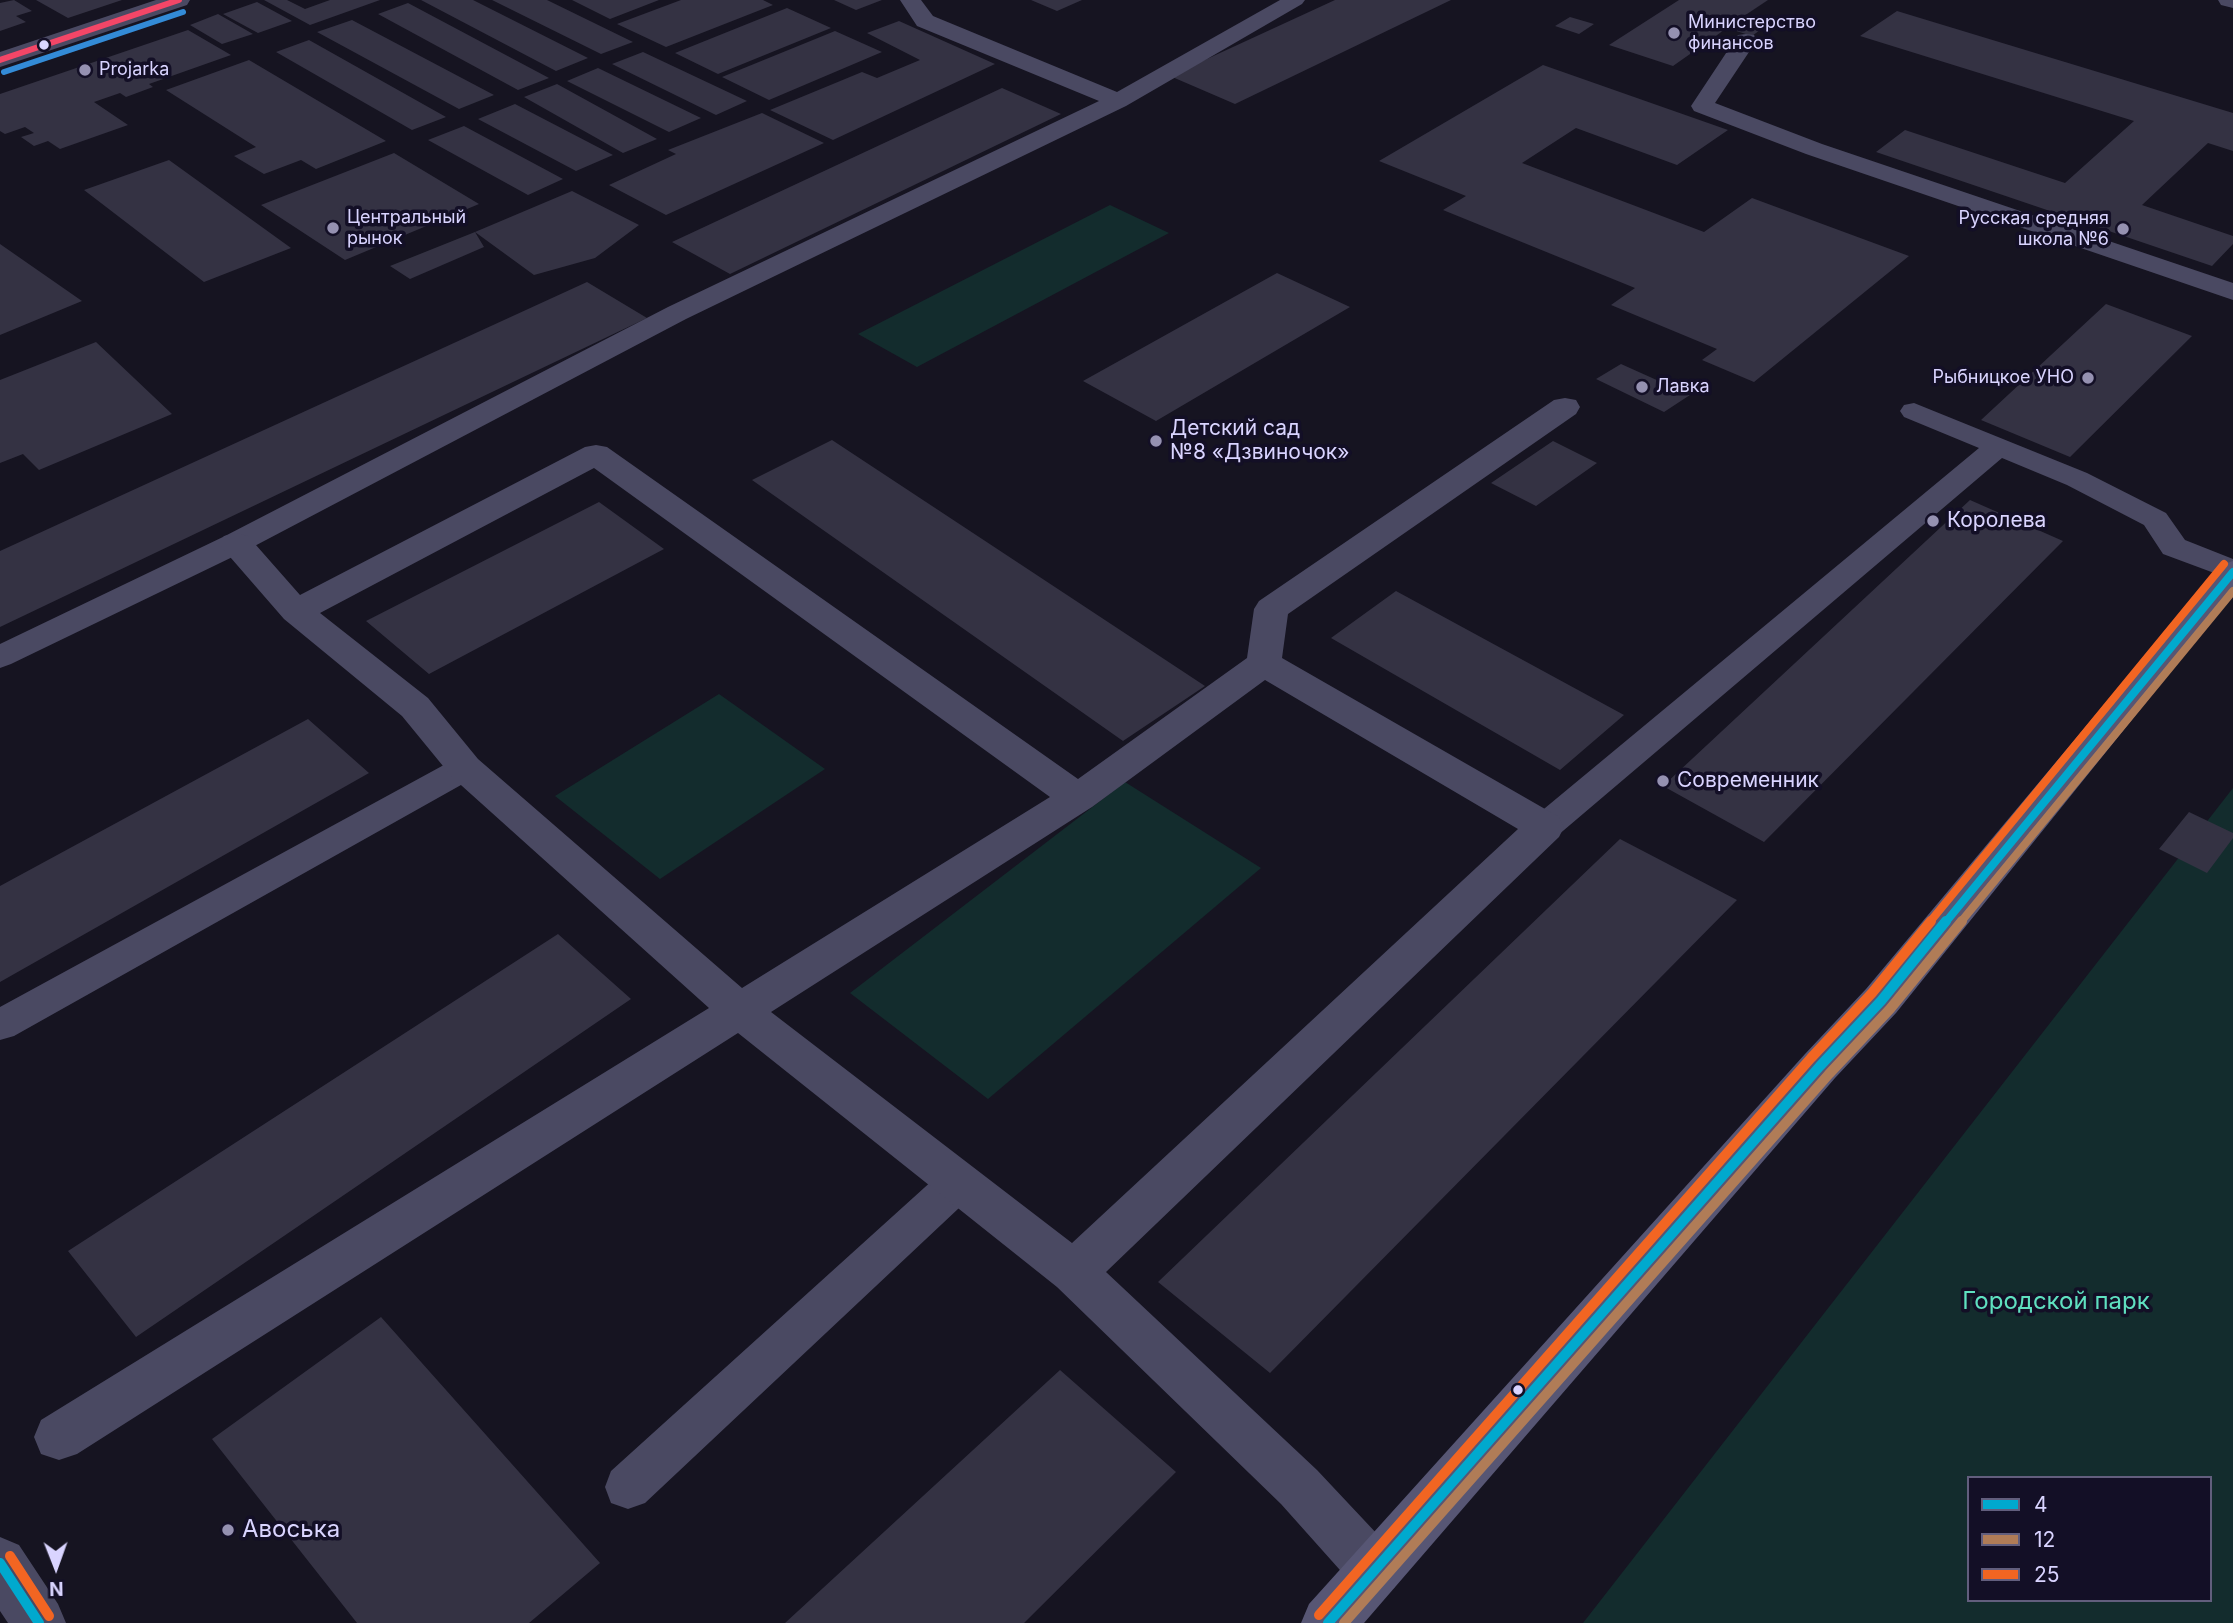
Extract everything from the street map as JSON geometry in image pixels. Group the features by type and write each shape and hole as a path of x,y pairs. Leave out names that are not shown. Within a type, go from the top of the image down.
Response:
{"main road":[{"path":"1328,1623 1820,1066 1881,1001 2233,571"}],"street":[{"path":"0,60 179,0"},
{"path":"59,1437 1078,797 1265,663 1271,609 1565,407"},
{"path":"296,611 596,454 1078,797"},
{"path":"236,543 296,611 415,707 465,768 739,1010 1074,1272 1299,1488 1375,1570"},
{"path":"1074,1272 1545,827 1265,663"},
{"path":"0,1563 39,1623"}],"lane":[{"path":"910,0 925,21 1118,101"},
{"path":"0,657 236,543 677,313 1118,101 1295,0"},
{"path":"1746,40 1702,106 1814,149 2233,292"},
{"path":"1914,411 2077,479 2155,519 2174,547 2233,571"},
{"path":"1545,827 1999,446"},
{"path":"0,1025 465,768"},
{"path":"628,1487 960,1181"}],"green space":[{"path":"1110,205 1169,233 917,367 858,334"},
{"path":"719,694 825,769 660,879 555,796"},
{"path":"1125,782 1261,868 988,1099 850,993"},
{"name":"Городской парк","path":"2233,788 2233,1623 1583,1623"}],"building":[{"path":"14,0 32,11 16,16 26,22 0,31 0,3"},
{"path":"36,0 122,0 68,18"},
{"path":"264,0 287,0 305,9 330,0 380,0 310,25"},
{"path":"421,0 473,0 588,58 556,71"},
{"path":"492,0 547,0 633,42 601,54"},
{"path":"572,0 659,0 610,19"},
{"path":"681,0 763,0 773,5 666,47 617,24"},
{"path":"834,0 882,0 856,10"},
{"path":"1031,0 1082,0 1057,11"},
{"path":"1335,0 1451,0 1235,104 1170,76"},
{"name":"Министерство финансов","path":"1679,0 1768,0 1735,22 1760,30 1752,36 1727,28 1673,66 1609,45"},
{"path":"257,2 292,21 258,33 223,14"},
{"path":"408,3 549,78 518,90 378,14"},
{"path":"787,8 831,28 718,74 675,53"},
{"path":"1897,11 2233,113 2233,151 2208,143 2142,205 2233,236 2233,244 2212,266 1876,152 1905,130 2065,183 2134,121 1860,36"},
{"path":"218,14 253,34 222,44 190,25"},
{"path":"1570,17 1594,24 1579,34 1555,26"},
{"path":"352,20 494,95 459,109 317,32"},
{"path":"899,21 995,64 833,140 770,110 862,72 877,78 920,60 867,33"},
{"path":"188,30 231,55 149,84 153,87 126,97 120,93 94,102 128,125 60,149 48,141 34,146 21,137 34,133 25,127 5,134 0,131 0,94"},
{"path":"835,31 882,52 769,100 722,77"},
{"path":"309,40 446,117 412,130 276,52"},
{"path":"643,52 747,101 716,115 612,64"},
{"path":"249,60 386,141 316,169 301,160 264,174 234,156 256,147 166,90"},
{"path":"1543,65 1728,130 1677,165 1576,128 1522,163 1704,232 1752,198 1909,256 1754,382 1702,360 1717,349 1611,305 1635,288 1443,210 1466,196 1379,161"},
{"path":"598,68 701,118 669,132 567,81"},
{"path":"557,84 657,139 623,153 524,97"},
{"path":"1002,88 1061,114 730,274 672,242"},
{"path":"515,104 613,155 576,171 478,119"},
{"path":"762,113 824,143 666,215 609,185 676,154 668,150"},
{"path":"464,126 563,179 528,195 428,140"},
{"path":"394,153 479,204 345,260 261,205"},
{"path":"169,160 291,248 204,282 84,190"},
{"path":"572,191 639,225 595,258 534,275 475,232"},
{"path":"475,232 484,247 410,279 390,266"},
{"path":"0,244 82,301 0,335"},
{"path":"1277,273 1350,307 1156,421 1083,381"},
{"path":"587,282 647,318 0,627 0,551"},
{"name":"Рыбницкое УНО","path":"2106,304 2192,336 2070,457 1981,420"},
{"path":"96,342 172,414 39,470 23,454 0,463 0,380"},
{"name":"Лавка","path":"1621,364 1690,395 1664,412 1596,379"},
{"path":"832,440 1205,686 1123,741 752,480"},
{"path":"1553,441 1597,463 1536,506 1491,483"},
{"path":"1970,500 2063,541 1764,842 1663,786"},
{"path":"599,502 664,549 429,674 366,621"},
{"path":"1396,591 1624,715 1560,770 1331,638"},
{"path":"308,719 369,773 0,982 0,886"},
{"path":"2189,812 2233,833 2233,838 2207,873 2159,849"},
{"path":"1620,839 1737,900 1270,1373 1158,1282"},
{"path":"558,934 631,999 136,1337 68,1251"},
{"path":"381,1317 600,1563 529,1623 357,1623 212,1439"},
{"path":"1060,1370 1176,1472 1024,1623 785,1623"}],"transit line":[{"path":"0,60 179,0"},
{"path":"4,72 183,12"},
{"name":"25","path":"1319,1615 1811,1058 1872,993 2224,564"},
{"name":"4","path":"1328,1623 1820,1066 1881,1001 2233,572"},
{"name":"12","path":"1344,1623 1829,1074 1890,1009 2233,591"},
{"name":"25","path":"10,1556 49,1616"},
{"name":"4","path":"0,1563 39,1623"}],"place":[{"name":"Министерство финансов","path":"1674,33"},
{"name":"Projarka","path":"85,70"},
{"name":"Центральный рынок","path":"333,228"},
{"name":"Русская средняя школа №6","path":"2123,229"},
{"name":"Рыбницкое УНО","path":"2088,378"},
{"name":"Лавка","path":"1642,387"},
{"name":"Детский сад №8 «Дзвиночок»","path":"1156,441"},
{"name":"Королева","path":"1933,521"},
{"name":"Современник","path":"1663,781"},
{"name":"Авоська","path":"228,1530"}]}
